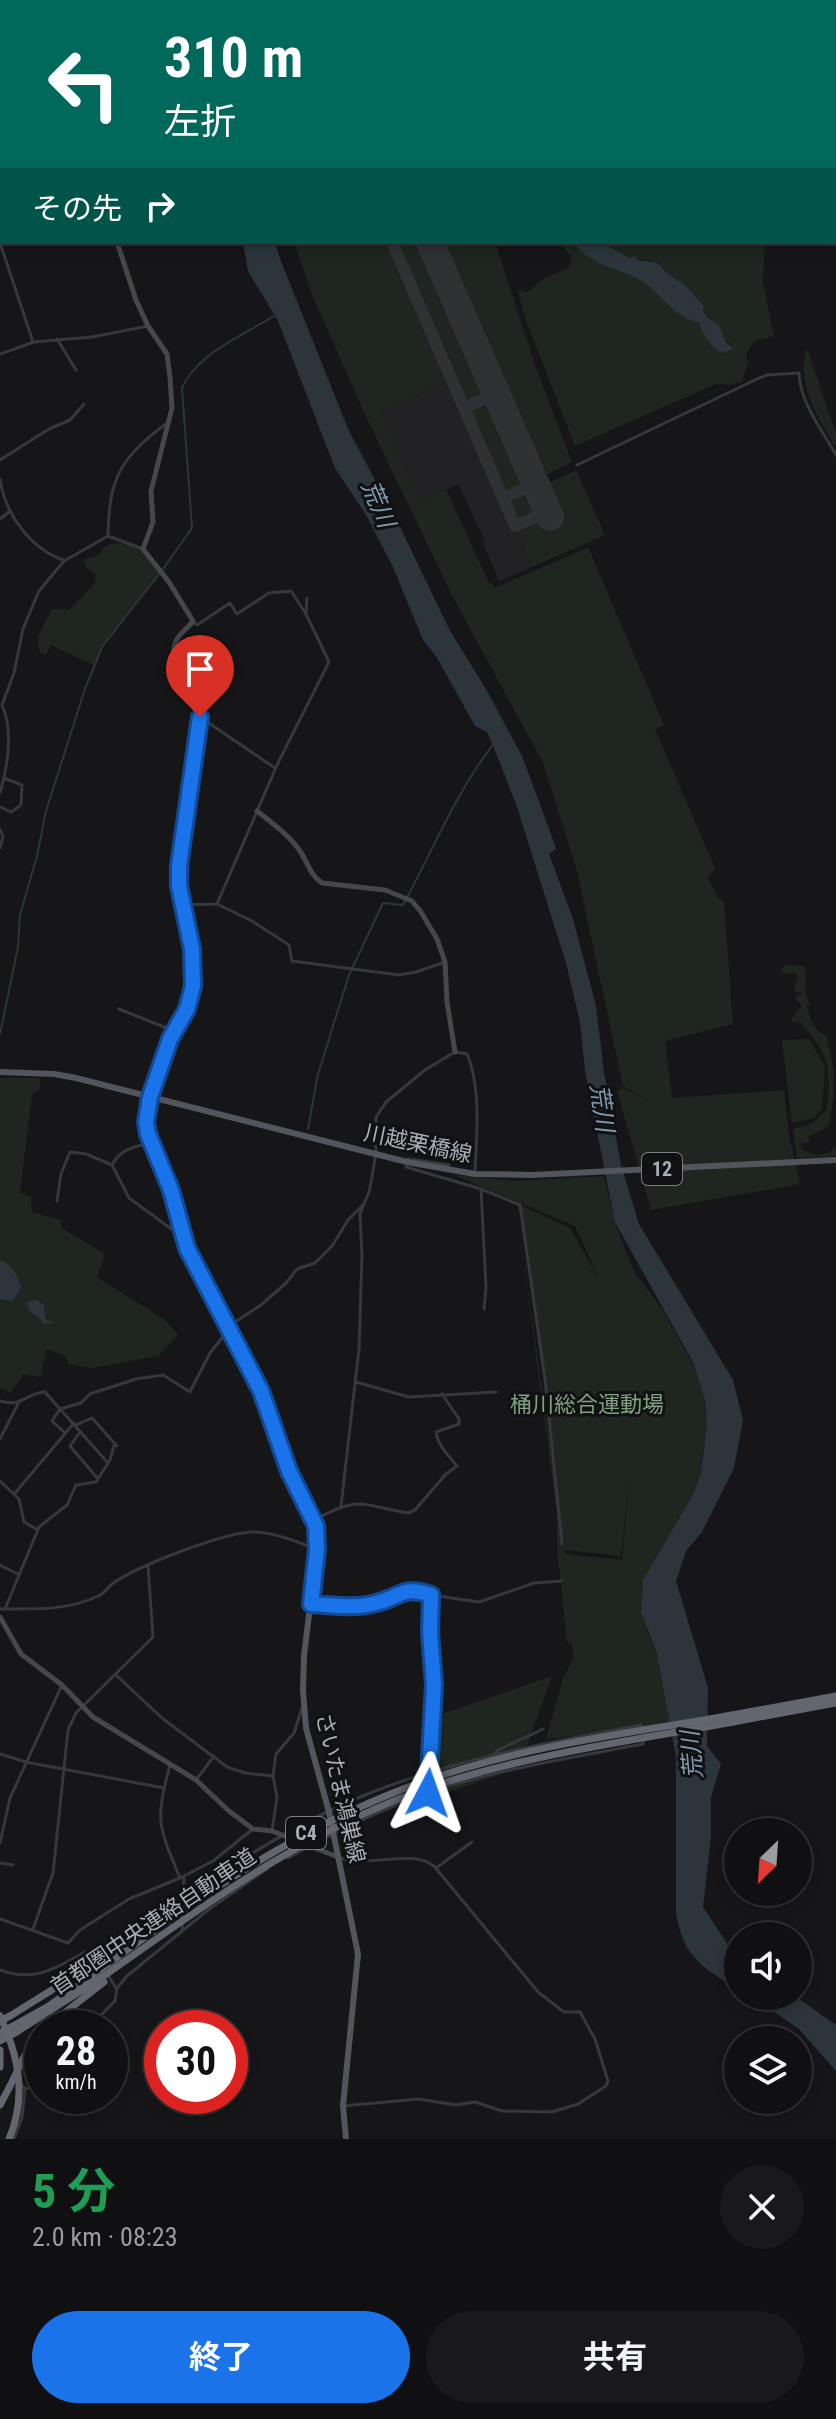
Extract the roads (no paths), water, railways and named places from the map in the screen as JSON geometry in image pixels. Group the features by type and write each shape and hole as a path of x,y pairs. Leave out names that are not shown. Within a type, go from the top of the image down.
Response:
{"highway":[{"name":"首都圏中央連絡自動車道","path":"0,2041 222,1882 281,1846 400,1790 463,1768 542,1749 836,1696"},
{"name":"首都圏中央連絡自動車道","path":"97,1971 168,1930 218,1895 296,1848 372,1810 434,1786 544,1757 836,1703"},
{"path":"12,2139 22,2086 15,2051 0,2019 97,1971"},
{"path":"61,2010 97,1971"},
{"name":"首都圏中央連絡自動車道","path":"0,2033 14,2029"},
{"path":"0,2050 0,2067"},
{"path":"0,2105 24,2057"}],"main road":[{"name":"川越栗橋線","path":"0,1072 64,1075 407,1162 488,1175 836,1160"},
{"name":"さいたま鴻巣線","path":"150,1097 146,1122 171,1190 184,1238 265,1399 289,1471 314,1520 317,1533 304,1656 304,1705 311,1751 329,1812 358,1954 343,2106 346,2139"}],"street":[{"path":"2,244 34,342"},
{"path":"118,244 136,300 148,326 167,354 172,408 151,491 153,522 143,549"},
{"path":"0,354 34,342 92,337 148,326"},
{"path":"57,339 76,370"},
{"path":"577,465 757,379 799,373 801,388 814,419 836,455"},
{"path":"0,460 49,429 70,420 84,404"},
{"path":"108,536 108,505 120,468 168,422"},
{"path":"0,479 2,494 10,511 34,543 47,554 64,561"},
{"path":"0,519 10,511"},
{"path":"0,793 7,763 10,723 2,705 14,673 23,629 39,591 64,561 108,536 143,549 197,625 230,603 237,614 269,593 291,591 329,662 275,768 217,904"},
{"path":"306,614 307,598"},
{"path":"150,1097 174,1031 190,1000 194,976 179,866 200,717 196,704 182,684 174,654 175,643 193,621"},
{"path":"200,717 275,768"},
{"path":"0,762 7,763"},
{"path":"0,807 11,812 21,805 22,798 22,785 4,778"},
{"path":"257,811 290,840 315,879 322,883 385,890 412,901 437,939 445,962 447,1002 455,1052"},
{"path":"0,829 3,837 0,848"},
{"path":"183,905 217,904 269,930 289,945 292,961 399,975 445,962"},
{"path":"119,1009 174,1031"},
{"path":"341,1506 361,1312 359,1227 376,1153 376,1117 386,1102 425,1070 455,1052 467,1054 472,1072 477,1117 475,1170"},
{"path":"112,1165 117,1155 151,1142"},
{"path":"57,1201 61,1174 70,1152 86,1154 112,1165 129,1198 184,1238"},
{"path":"449,1165 408,1159 406,1167 473,1186 520,1205 545,1379 562,1544"},
{"path":"473,1186 474,1177"},
{"path":"481,1189 486,1287 484,1309"},
{"path":"65,1433 52,1421 60,1409 83,1403 90,1394 136,1379 163,1375 190,1392 210,1353 228,1328 261,1305 297,1269 315,1263 363,1205"},
{"path":"356,1382 409,1397 496,1392"},
{"path":"0,1439 18,1404 40,1391 45,1392 108,1464"},
{"path":"314,1520 353,1502 408,1513 457,1466 436,1436 436,1432 459,1424 459,1419 442,1394"},
{"path":"0,1401 18,1404"},
{"path":"15,1493 75,1424 92,1418 116,1446 98,1479 76,1485 67,1505 43,1522 2,1609 47,1609 98,1597 112,1584 176,1553 246,1533 273,1535 317,1549"},
{"path":"81,1432 70,1446 98,1479"},
{"path":"0,1481 20,1501 24,1522 38,1530"},
{"path":"0,1565 19,1574"},
{"path":"33,1929 53,1873 68,1730 76,1713 153,1637 148,1566"},
{"path":"311,1604 377,1603 415,1589 431,1595 479,1602 534,1583 561,1581"},
{"path":"428,1793 434,1685 431,1595"},
{"path":"0,1617 21,1654 62,1685 106,1726 196,1780 253,1829 285,1835 359,1863 428,1861 538,1992 564,2012 580,2012 602,2055 608,2081 606,2086 578,2104 552,2112 502,2111 482,2103 456,2105 418,2099 343,2106"},
{"path":"115,1675 162,1718 227,1767 245,1773 273,1776"},
{"path":"0,1843 10,1798 62,1685"},
{"path":"272,1831 277,1797 273,1776 276,1754 294,1733 304,1705"},
{"path":"97,1971 103,1954 183,1899 285,1835 373,1792 494,1754 641,1725 643,1744 520,1768 428,1793 309,1846 237,1889 135,1968 117,1988 115,2001 106,2010"},
{"path":"494,1754 543,1729"},
{"path":"577,1737 582,1756"},
{"path":"0,1754 26,1762 164,1788"},
{"path":"196,1780 214,1756"},
{"path":"170,1765 159,1823 182,1877 182,1931"},
{"path":"0,1919 68,1943 80,1930 129,1899 213,1861 253,1829"},
{"path":"436,1868 472,1842"},
{"path":"0,1863 13,1865"},
{"path":"0,1970 17,1975 36,1975 51,1971 85,1952 97,1971 117,1988"}],"water":[{"name":"荒川","path":"243,244 276,244 348,429 449,629 522,756 555,845 556,849 549,854 573,919 596,1006 621,1165 639,1224 733,1380 743,1420 734,1468 702,1532 686,1551 676,1581 708,1688 707,1746 721,1764 711,1797 711,1836 703,1907 724,1939 724,1980 696,1959 679,1928 676,1913 676,1756 657,1654 641,1612 643,1580 694,1493 701,1473 707,1425 706,1405 694,1364 615,1222 585,1071 580,1022 566,963 501,765 487,732 475,726 436,656 423,640 393,567 366,515 335,468 278,321 248,271"},
{"path":"576,244 605,244 630,258 635,256 637,260 658,263 704,306 703,311 719,325 725,341 733,349 722,353 717,350 707,340 699,322 677,312 643,282 597,262"},
{"path":"0,1260 11,1267 20,1283 13,1301 0,1299"},
{"path":"36,1300 44,1305 45,1319 54,1323 43,1324 29,1311 27,1302"},
{"path":"812,2008 836,2025 836,2071 812,2044 812,2026 795,2026 771,2010"}],"waterway":[{"path":"163,569 192,528 182,388 209,355 274,316"},
{"path":"0,1034 18,947 20,915 46,811 85,689 102,647 159,574"},
{"path":"308,1129 318,1074 349,975 383,903 403,905 455,803 492,746"}],"park label":[{"name":"桶川総合運動場","path":"587,1404"}]}
